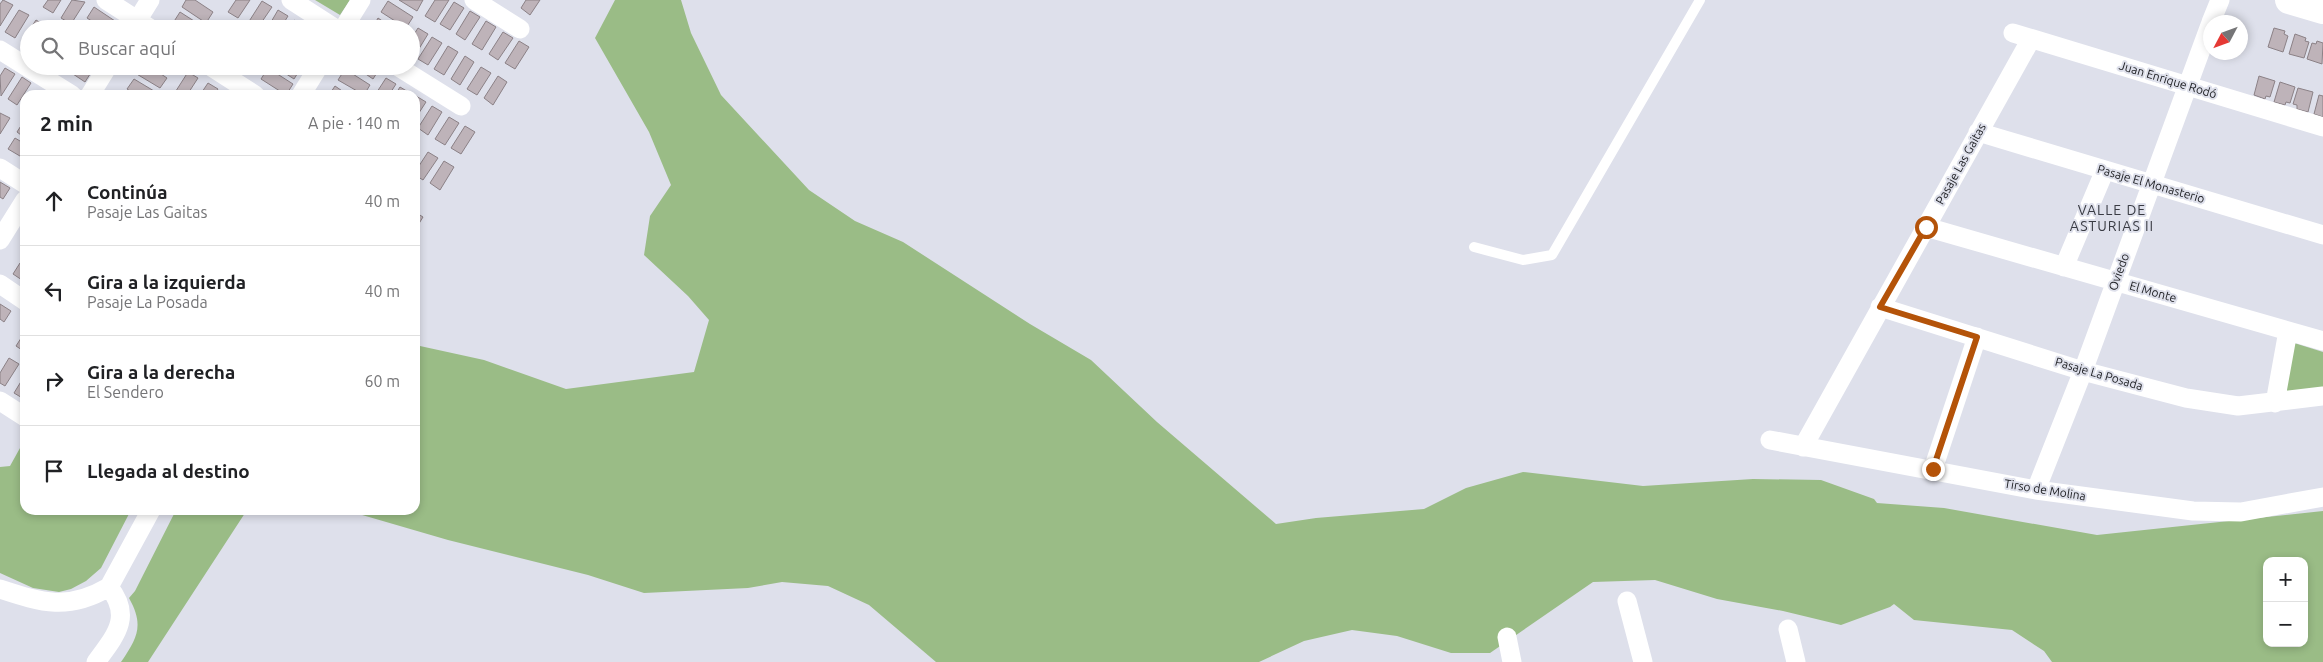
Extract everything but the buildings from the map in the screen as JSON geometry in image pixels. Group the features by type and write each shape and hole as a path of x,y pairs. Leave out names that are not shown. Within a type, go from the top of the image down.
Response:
{"main road":[{"path":"2289,0 2323,10"}],"street":[{"path":"106,0 132,20"},
{"path":"142,20 150,0"},
{"path":"291,0 322,20"},
{"path":"349,20 361,0"},
{"path":"474,0 520,29"},
{"name":"Oviedo","path":"2214,15 2220,0"},
{"name":"Juan Enrique Rodó","path":"2022,36 2323,127"},
{"name":"Pasaje Las Gaitas","path":"1803,447 1978,132 2022,36"},
{"name":"Oviedo","path":"2036,490 2083,371 2203,46"},
{"path":"0,50 20,62"},
{"path":"40,75 64,90"},
{"path":"93,90 102,75"},
{"path":"224,75 247,90"},
{"path":"304,90 313,75"},
{"path":"411,75 461,106"},
{"name":"Pasaje El Monasterio","path":"1978,132 2323,235"},
{"path":"0,168 20,181"},
{"path":"2064,267 2105,170"},
{"path":"0,240 20,208"},
{"name":"El Monte","path":"1926,227 2323,341"},
{"path":"0,284 20,297"},
{"name":"Pasaje La Posada","path":"1880,307 2083,371 2204,401 2238,406 2323,396"},
{"path":"2275,403 2288,331"},
{"path":"1933,469 1977,337"},
{"path":"0,401 20,413"},
{"name":"Tirso de Molina","path":"1770,440 1933,469 2036,490 2193,511 2241,512 2323,497"},
{"path":"0,589 39,602 59,603 84,599 109,587 148,515"},
{"path":"96,662 119,627 120,609 115,593 109,587"},
{"path":"1627,601 1643,662"},
{"path":"1788,629 1796,662"},
{"path":"1507,637 1512,662"}],"lane":[{"path":"1474,247 1523,260 1552,255 1700,0"}],"green space":[{"path":"315,0 350,0 340,15"},
{"path":"615,0 681,0 691,33 721,95 809,190 855,221 903,242 1030,324 1091,360 1157,422 1276,524 1316,518 1424,509 1466,488 1523,472 1643,486 1753,479 1821,480 1874,499 1877,503 1944,508 2097,535 2323,511 2323,662 2052,662 2044,651 2012,630 1914,620 1894,604 1841,625 1783,611 1717,599 1655,580 1593,582 1490,653 1451,653 1397,636 1352,630 1304,641 1259,662 936,662 869,605 828,586 782,582 748,588 644,593 588,575 448,540 362,515 420,515 420,346 484,360 566,389 694,372 709,320 688,296 644,255 650,216 671,185 649,132 595,38"},
{"path":"2291,342 2323,352 2323,389 2278,396"},
{"path":"20,448 20,515 128,515 101,568 86,581 71,589 59,592 33,588 0,573 0,467 10,466"},
{"path":"173,515 244,515 148,662 121,662 132,645 137,631 138,624 134,607 129,598 135,591"}],"district":[{"name":"VALLE DE ASTURIAS II","path":"2112,218"}],"route":[{"path":"1926,227 1880,307 1977,337 1933,469"}]}
